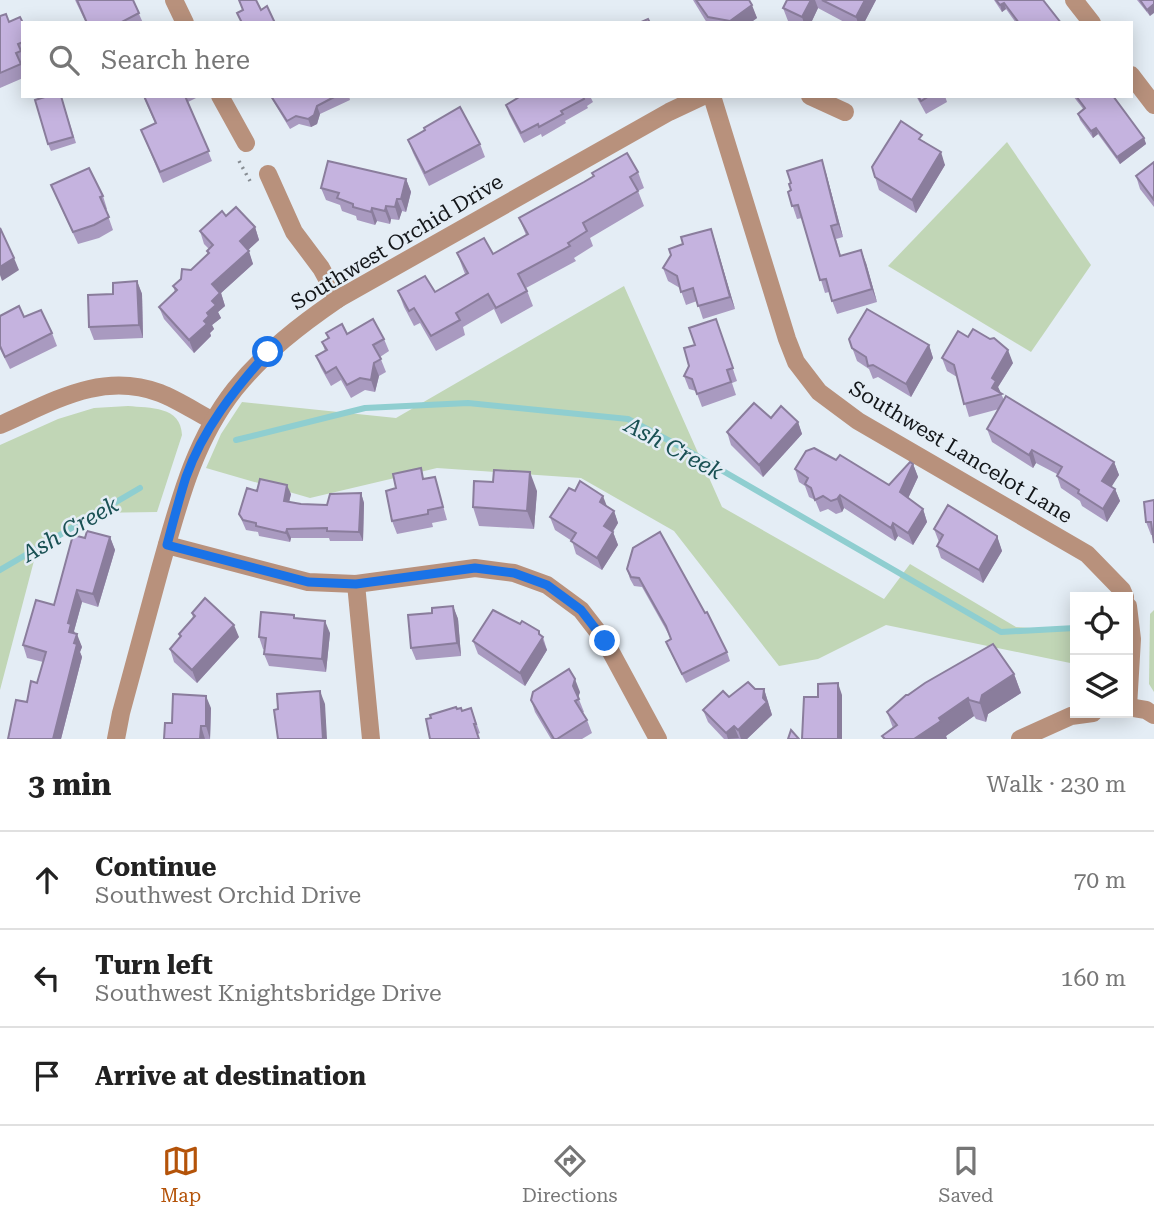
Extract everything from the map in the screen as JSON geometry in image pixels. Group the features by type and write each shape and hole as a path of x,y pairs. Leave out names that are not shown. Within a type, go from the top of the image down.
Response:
{"street":[{"path":"174,0 184,21"},
{"path":"1074,0 1090,21"},
{"path":"1133,77 1152,99"},
{"path":"221,98 242,151"},
{"name":"Southwest Orchid Drive","path":"117,739 121,713 186,477 213,421 234,390 268,352 338,299 669,112 699,98"},
{"name":"Southwest Lancelot Lane","path":"713,98 787,339 796,362 819,392 858,421 1087,554 1123,592"},
{"path":"815,98 845,111"},
{"path":"268,174 294,232 321,268 338,299"},
{"path":"0,425 74,393 97,386 119,384 162,394 213,421"},
{"path":"167,545 308,582 356,584 475,568 514,573 547,585 581,610 605,641 658,739"},
{"path":"356,584 371,739"},
{"path":"1133,708 1146,710 1154,715"},
{"path":"1020,739 1070,716"}],"path":[{"path":"242,151 249,181"}],"green space":[{"path":"1007,142 1091,265 1031,352 888,266"},
{"path":"624,286 722,507 884,599 910,564 1016,627 1070,631 1070,663 886,625 818,659 779,666 674,531 581,478 437,468 310,498 206,468 221,434 242,402 396,418"},
{"path":"128,406 163,410 176,419 180,426 182,435 157,512 91,513 36,553 0,690 0,445 58,419 94,408"},
{"path":"1154,610 1154,692 1149,684 1150,614"}],"building":[{"path":"77,0 133,0 139,13 124,21 86,21"},
{"path":"239,0 256,0 261,10 267,6 274,21 241,21 237,13 243,10"},
{"path":"696,0 749,0 752,5 730,21 708,17"},
{"path":"787,0 811,0 802,17 783,8"},
{"path":"822,0 865,0 856,17"},
{"path":"996,0 1043,0 1059,21 1018,21 1004,3 1000,5"},
{"path":"1140,0 1154,0 1154,4 1147,10"},
{"path":"6,14 9,22 20,17 22,21 21,43 18,44 21,51 16,53 21,64 0,73 0,16"},
{"path":"62,98 73,137 48,144 35,100"},
{"path":"145,98 186,98 209,151 160,172 141,130 156,123"},
{"path":"272,98 332,98 317,106 314,115 308,119 296,116 287,121"},
{"path":"518,98 584,99 539,127 538,124 521,133 506,105"},
{"path":"1078,98 1114,98 1144,138 1117,157 1096,128 1091,131 1078,114 1085,108"},
{"path":"460,107 480,144 425,173 408,140"},
{"path":"901,121 922,135 919,139 941,152 912,200 875,177 872,167"},
{"path":"627,153 638,172 630,177 638,191 583,223 587,231 568,243 570,246 518,274 527,291 496,308 488,294 456,313 460,320 431,336 414,308 409,311 398,291 425,276 435,292 468,273 457,253 484,238 493,254 528,234 519,218 594,176 592,173"},
{"path":"822,160 838,224 831,226 840,256 861,250 872,289 832,301 826,279 820,280 798,205 792,206 788,192 791,190 791,183 787,171"},
{"path":"328,161 406,179 401,199 397,199 395,207 386,206 385,211 372,208 371,212 353,207 353,204 337,198 339,193 321,188"},
{"path":"1154,162 1154,200 1136,176"},
{"path":"89,168 103,196 100,197 109,217 73,232 51,185"},
{"path":"236,207 255,227 240,241 249,251 212,284 220,293 212,301 216,305 207,313 209,316 204,321 207,324 189,340 159,307 177,290 173,286 181,279 182,269 191,270 209,253 207,251 213,245 200,231 222,211 226,216"},
{"path":"0,228 14,258 0,267"},
{"path":"711,229 730,297 698,306 693,288 681,292 677,276 663,268 671,255 669,249 683,244 681,237"},
{"path":"137,281 139,325 89,327 88,295 113,294 113,283"},
{"path":"19,306 24,317 41,310 52,333 5,357 0,346 0,316"},
{"path":"867,309 929,345 906,384 873,365 868,366 866,357 852,348 849,339"},
{"path":"373,319 384,339 373,345 381,359 374,363 371,380 360,378 347,385 336,367 326,373 316,356 327,350 322,342 329,338 326,333 342,324 347,334"},
{"path":"716,319 733,368 727,370 731,382 697,394 692,379 684,376 689,366 684,348 695,345 689,328"},
{"path":"973,329 990,339 994,338 1008,350 992,378 996,381 992,388 1002,394 964,404 954,365 942,358 958,331 968,337"},
{"path":"1006,396 1114,462 1102,481 1115,489 1103,509 1057,476 1062,467 1032,450 1029,455 987,429"},
{"path":"754,403 771,418 781,406 798,422 759,465 727,432"},
{"path":"814,448 836,460 840,455 889,485 910,462 913,464 900,492 923,509 908,533 893,523 891,528 840,495 831,501 823,496 815,500 811,488 805,484 808,478 795,469 806,451"},
{"path":"421,468 423,479 435,477 443,507 428,510 428,514 392,521 386,491 396,488 393,474"},
{"path":"494,470 530,472 527,511 473,507 474,481 493,482"},
{"path":"260,479 287,485 284,501 301,504 327,505 330,494 361,493 359,532 327,531 327,528 287,529 286,533 243,520 239,514 247,488 257,491"},
{"path":"580,481 603,496 600,502 614,511 604,526 613,532 597,558 571,541 576,533 550,517 569,488 575,491"},
{"path":"1154,500 1154,543 1151,522 1146,522 1144,502"},
{"path":"948,505 997,536 979,570 937,546 943,535 934,529"},
{"path":"87,531 110,537 93,594 77,590 68,623 71,624 69,632 77,634 74,643 77,644 53,739 8,739 16,700 27,702 31,681 37,683 46,652 23,645 36,600 54,605 73,535 85,538"},
{"path":"660,532 727,652 682,674 666,642 671,639 666,626 639,578 631,577 627,569 633,548"},
{"path":"205,598 234,625 192,670 170,649 195,616 192,613"},
{"path":"453,606 457,643 411,648 408,615 432,613 432,608"},
{"path":"493,610 520,624 522,621 539,631 543,637 520,673 473,641"},
{"path":"261,612 325,621 322,659 264,654 266,638 259,637"},
{"path":"993,644 1014,674 982,695 980,703 968,698 914,739 885,739 882,736 897,725 887,712 906,695"},
{"path":"569,669 575,679 573,686 579,699 575,701 587,720 554,739 531,700 533,692"},
{"path":"748,682 755,689 764,689 763,698 767,702 738,730 734,726 726,733 703,710 723,691 729,697"},
{"path":"838,683 838,739 802,739 804,697 818,697 818,684"},
{"path":"320,691 323,739 278,739 274,710 278,709 277,694"},
{"path":"173,694 206,696 206,726 201,726 200,739 164,739 165,723 172,723"},
{"path":"456,707 462,711 471,708 479,739 430,739 426,719 431,718 430,715"},
{"path":"791,730 799,739 788,739"}],"waterway":[{"name":"Ash Creek","path":"236,440 365,408 468,403 628,419 685,449 1001,632 1070,628"},
{"name":"Ash Creek","path":"0,570 140,488"}],"route":[{"path":"268,352 234,390 213,421 186,477 167,545 308,582 356,584 475,568 514,573 547,585 581,610 605,641"}]}
